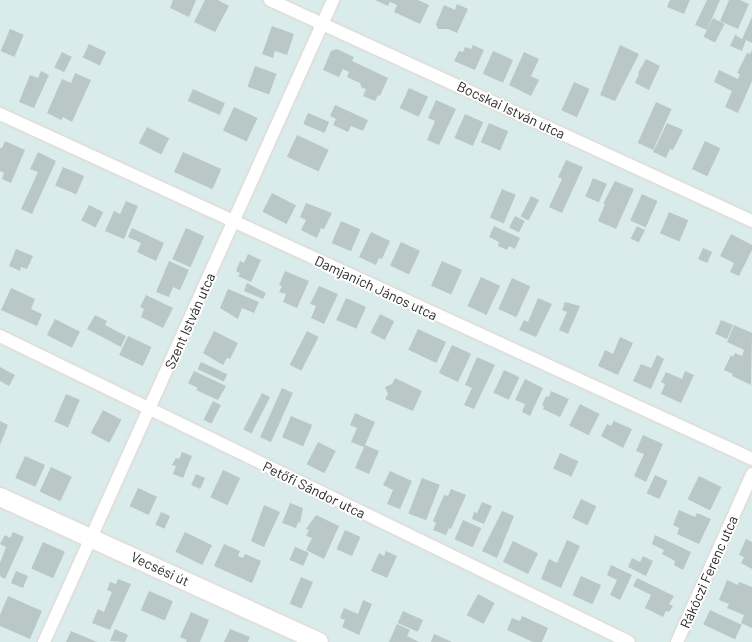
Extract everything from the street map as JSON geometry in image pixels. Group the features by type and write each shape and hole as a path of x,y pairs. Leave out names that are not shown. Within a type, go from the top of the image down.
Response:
{"main road":[{"name":"Vecsési út","path":"0,497 319,642"}],"street":[{"name":"Bocskai István utca","path":"270,0 752,221"},
{"name":"Szent István utca","path":"44,642 334,0"},
{"name":"Damjanich János utca","path":"0,114 752,459"},
{"name":"Petőfi Sándor utca","path":"0,336 628,642"},
{"name":"Rákóczi Ferenc utca","path":"677,642 752,474"}],"building":[{"path":"173,0 196,0 189,17 170,8"},
{"path":"205,0 218,0 229,6 215,32 194,22"},
{"path":"375,0 418,0 429,5 420,24 394,12 397,5 390,2 388,6"},
{"path":"670,0 690,0 684,14 667,7"},
{"path":"707,0 720,0 707,30 695,25"},
{"path":"729,0 740,0 749,4 738,29 720,21"},
{"path":"457,4 468,9 457,33 448,29 438,29 436,24 444,5 455,10"},
{"path":"752,17 752,43 746,40 742,51 730,46 735,35 742,39"},
{"path":"713,18 725,24 715,43 703,37"},
{"path":"272,26 294,34 287,55 275,51 273,58 262,54"},
{"path":"10,29 24,35 14,57 1,51"},
{"path":"89,44 106,52 100,66 83,58"},
{"path":"473,45 484,50 475,70 454,61 459,51 463,52 465,47 471,49"},
{"path":"620,45 639,54 615,101 600,95"},
{"path":"337,49 354,57 352,61 388,78 380,96 378,95 375,101 363,96 366,89 362,88 360,83 347,77 349,72 343,69 339,77 323,70 331,51"},
{"path":"752,50 752,81 738,113 725,107 732,91 714,82 719,70 738,79 740,74 737,73 747,53 750,54"},
{"path":"493,51 513,60 503,83 483,74"},
{"path":"62,52 72,57 64,72 54,67"},
{"path":"524,52 539,59 531,76 539,80 531,96 509,85"},
{"path":"646,59 660,66 649,90 635,83"},
{"path":"255,66 277,74 269,95 247,87"},
{"path":"41,71 49,75 34,108 19,102 30,75 38,78"},
{"path":"75,73 91,80 72,122 63,117 61,120 47,113 62,79 71,83"},
{"path":"574,82 590,89 577,117 561,110"},
{"path":"409,88 428,97 419,117 400,108"},
{"path":"193,89 225,103 220,115 188,101"},
{"path":"436,100 456,109 439,145 427,140 435,121 428,118"},
{"path":"656,102 672,109 653,150 638,143"},
{"path":"335,105 368,120 363,131 351,126 348,132 333,125 336,119 330,116"},
{"path":"234,107 258,118 247,142 223,131"},
{"path":"308,113 329,122 324,133 303,124"},
{"path":"465,114 483,122 473,146 454,138"},
{"path":"489,123 508,131 500,151 481,142"},
{"path":"667,123 683,130 673,150 670,149 666,158 653,152"},
{"path":"147,127 169,138 161,154 139,143"},
{"path":"297,135 329,150 319,172 287,157"},
{"path":"5,141 25,150 11,183 2,179 4,173 0,171 0,148 2,148"},
{"path":"705,141 720,148 707,176 692,169"},
{"path":"38,152 56,161 32,214 21,209 38,172 30,169"},
{"path":"183,152 221,169 212,189 174,172"},
{"path":"566,160 583,167 562,213 549,207 562,179 558,177"},
{"path":"63,167 84,176 76,194 55,185"},
{"path":"593,178 607,184 599,202 585,196"},
{"path":"615,181 634,189 616,229 598,221 605,204 603,204"},
{"path":"502,189 516,195 504,223 490,218"},
{"path":"272,193 296,205 287,224 262,212"},
{"path":"642,194 658,201 646,227 630,220"},
{"path":"531,196 539,200 529,221 521,216"},
{"path":"126,201 138,206 124,239 105,231 114,211 120,214"},
{"path":"306,203 332,213 324,229 321,228 317,238 301,230 306,220 300,217"},
{"path":"89,205 103,212 96,227 81,220"},
{"path":"669,212 688,220 679,241 660,233"},
{"path":"515,216 525,221 519,233 509,228"},
{"path":"341,221 360,229 351,251 332,243"},
{"path":"494,226 520,238 515,249 509,246 507,250 498,246 499,242 489,237"},
{"path":"637,226 645,230 639,243 631,238"},
{"path":"132,228 164,243 156,261 137,252 141,243 128,237"},
{"path":"186,228 204,236 190,267 172,259"},
{"path":"371,232 390,241 382,259 379,258 376,265 359,257"},
{"path":"731,234 752,245 752,250 739,276 730,272 734,263 720,256"},
{"path":"401,242 420,251 409,274 390,266"},
{"path":"703,248 712,252 707,263 698,259"},
{"path":"16,249 33,256 27,269 21,267 20,271 9,266"},
{"path":"248,254 261,260 251,282 238,276 240,273 236,271 240,261 244,263"},
{"path":"169,261 189,270 180,290 173,287 169,297 156,292"},
{"path":"442,261 462,270 451,295 431,286"},
{"path":"285,271 309,281 297,308 283,302 286,294 279,292 282,286 279,285"},
{"path":"481,277 500,286 487,315 467,306"},
{"path":"512,278 530,286 516,317 498,309"},
{"path":"247,283 266,293 263,299 244,291"},
{"path":"319,286 338,294 324,324 311,318 316,306 310,304"},
{"path":"11,288 35,299 31,309 42,314 37,326 1,310"},
{"path":"228,289 259,302 254,313 242,308 238,319 220,308"},
{"path":"146,295 173,308 163,328 141,317 144,309 140,307"},
{"path":"346,298 366,307 356,329 336,320"},
{"path":"538,298 552,304 536,337 519,330 524,320 528,322"},
{"path":"565,302 580,306 568,334 559,330 567,312 562,310"},
{"path":"380,314 394,321 385,340 370,333"},
{"path":"95,315 107,321 105,325 126,336 121,347 87,329"},
{"path":"55,319 80,332 72,348 47,335"},
{"path":"721,320 733,325 727,339 715,334"},
{"path":"734,325 752,333 751,385 724,370 731,355 733,357 735,353 742,356 744,350 727,342"},
{"path":"418,329 446,342 436,363 408,350"},
{"path":"214,331 238,343 230,359 227,358 223,365 203,353"},
{"path":"307,331 319,337 301,371 290,365"},
{"path":"128,336 152,347 143,366 119,355"},
{"path":"620,337 633,343 618,375 598,366 605,350 613,354"},
{"path":"452,345 471,354 458,382 439,373"},
{"path":"657,355 664,359 651,389 633,381 641,364 651,368"},
{"path":"477,357 495,365 474,409 464,405 472,388 465,385"},
{"path":"201,362 227,374 224,382 198,369"},
{"path":"0,367 15,375 9,386 0,381"},
{"path":"504,370 519,377 509,400 493,393"},
{"path":"194,371 226,386 218,400 196,390 198,388 188,383"},
{"path":"685,371 694,375 681,403 661,394 665,384 661,382 666,372 682,379"},
{"path":"395,378 422,391 413,411 385,399 388,394 385,387 392,384"},
{"path":"525,379 543,388 530,416 522,412 525,404 515,400"},
{"path":"282,388 293,393 271,442 260,437"},
{"path":"551,391 569,399 560,417 543,409 544,406 542,405 546,396 549,397"},
{"path":"262,393 270,397 251,434 243,430"},
{"path":"66,394 80,400 68,427 54,422"},
{"path":"213,401 221,405 211,424 203,420"},
{"path":"580,404 600,414 589,435 569,425"},
{"path":"103,410 122,420 109,443 91,433"},
{"path":"355,413 375,422 365,445 379,451 369,474 355,468 364,447 351,442 357,428 350,425"},
{"path":"291,416 312,425 303,446 282,437"},
{"path":"0,421 8,425 0,445"},
{"path":"614,421 632,429 623,448 601,436 607,424 611,426"},
{"path":"643,435 663,444 646,482 634,476 644,454 636,451"},
{"path":"318,442 336,451 324,473 307,464"},
{"path":"182,452 192,456 183,478 173,474 176,466 172,465 176,458 179,459"},
{"path":"560,453 578,461 571,477 553,469"},
{"path":"25,456 45,465 35,487 15,478"},
{"path":"51,467 72,477 60,501 40,491"},
{"path":"223,470 240,478 228,505 210,497"},
{"path":"390,471 412,481 400,509 387,504 393,490 383,485"},
{"path":"196,474 205,478 200,489 191,485"},
{"path":"655,475 668,481 659,499 647,493"},
{"path":"699,476 721,487 710,510 688,499"},
{"path":"422,478 440,485 426,520 408,513"},
{"path":"138,488 157,497 149,515 130,506"},
{"path":"451,489 466,495 451,529 449,528 446,535 433,530 436,523 433,521 444,495 448,496"},
{"path":"581,499 596,506 588,525 572,518"},
{"path":"482,502 492,506 484,524 472,519 474,512 477,513"},
{"path":"290,503 303,508 300,523 298,522 296,528 282,523"},
{"path":"264,505 280,512 264,547 251,541"},
{"path":"679,510 695,517 697,513 711,519 699,544 677,534 679,528 673,525"},
{"path":"502,511 514,516 497,558 482,551"},
{"path":"161,512 170,516 164,529 155,525"},
{"path":"316,515 339,526 324,559 306,550 312,538 306,536 309,530 306,529"},
{"path":"463,520 481,528 473,547 454,539"},
{"path":"345,530 361,537 352,556 336,549"},
{"path":"13,532 24,537 5,579 0,576 0,563 6,547 0,544 5,535 10,538"},
{"path":"185,532 212,545 202,565 175,552"},
{"path":"655,535 691,552 683,570 674,565 675,561 662,554 664,550 652,544"},
{"path":"746,539 752,542 752,569 741,563 744,557 739,555"},
{"path":"567,540 580,546 561,588 541,579 549,559 557,563"},
{"path":"513,541 538,553 528,574 503,562"},
{"path":"43,542 65,552 53,578 31,568"},
{"path":"224,544 240,551 238,556 243,558 245,554 261,561 252,583 214,566"},
{"path":"295,547 309,553 303,566 290,560"},
{"path":"386,551 397,556 387,578 371,571 379,553 384,556"},
{"path":"643,556 653,561 646,576 628,567 632,558 640,562"},
{"path":"611,565 632,575 620,600 610,595 617,580 607,575"},
{"path":"16,571 28,576 23,588 11,583"},
{"path":"581,576 601,585 593,604 572,595"},
{"path":"301,577 313,582 302,609 290,604"},
{"path":"637,578 674,596 669,604 673,606 669,612 666,611 663,617 645,608 651,595 633,586"},
{"path":"118,579 131,584 110,630 92,623 98,609 104,612 112,592 107,590 110,582 116,584"},
{"path":"727,580 738,585 739,582 752,587 752,628 741,623 744,615 727,608 729,604 719,600"},
{"path":"149,591 173,601 165,620 141,610"},
{"path":"478,594 495,603 484,624 467,615"},
{"path":"8,596 42,611 30,639 0,626 0,615"},
{"path":"363,600 372,604 359,635 342,627 345,620 340,618 344,608 358,614"},
{"path":"710,610 742,625 735,639 703,625"},
{"path":"403,611 423,620 418,632 398,623"},
{"path":"191,612 209,620 200,642 186,642 187,640 180,637"},
{"path":"522,616 548,628 542,642 533,642 507,630 512,618 520,621"},
{"path":"397,624 410,630 407,636 419,642 389,642"},
{"path":"115,629 128,635 125,642 110,641"},
{"path":"230,629 250,637 248,642 224,642"},
{"path":"71,631 97,642 66,642"},
{"path":"434,634 452,642 431,642"}]}
